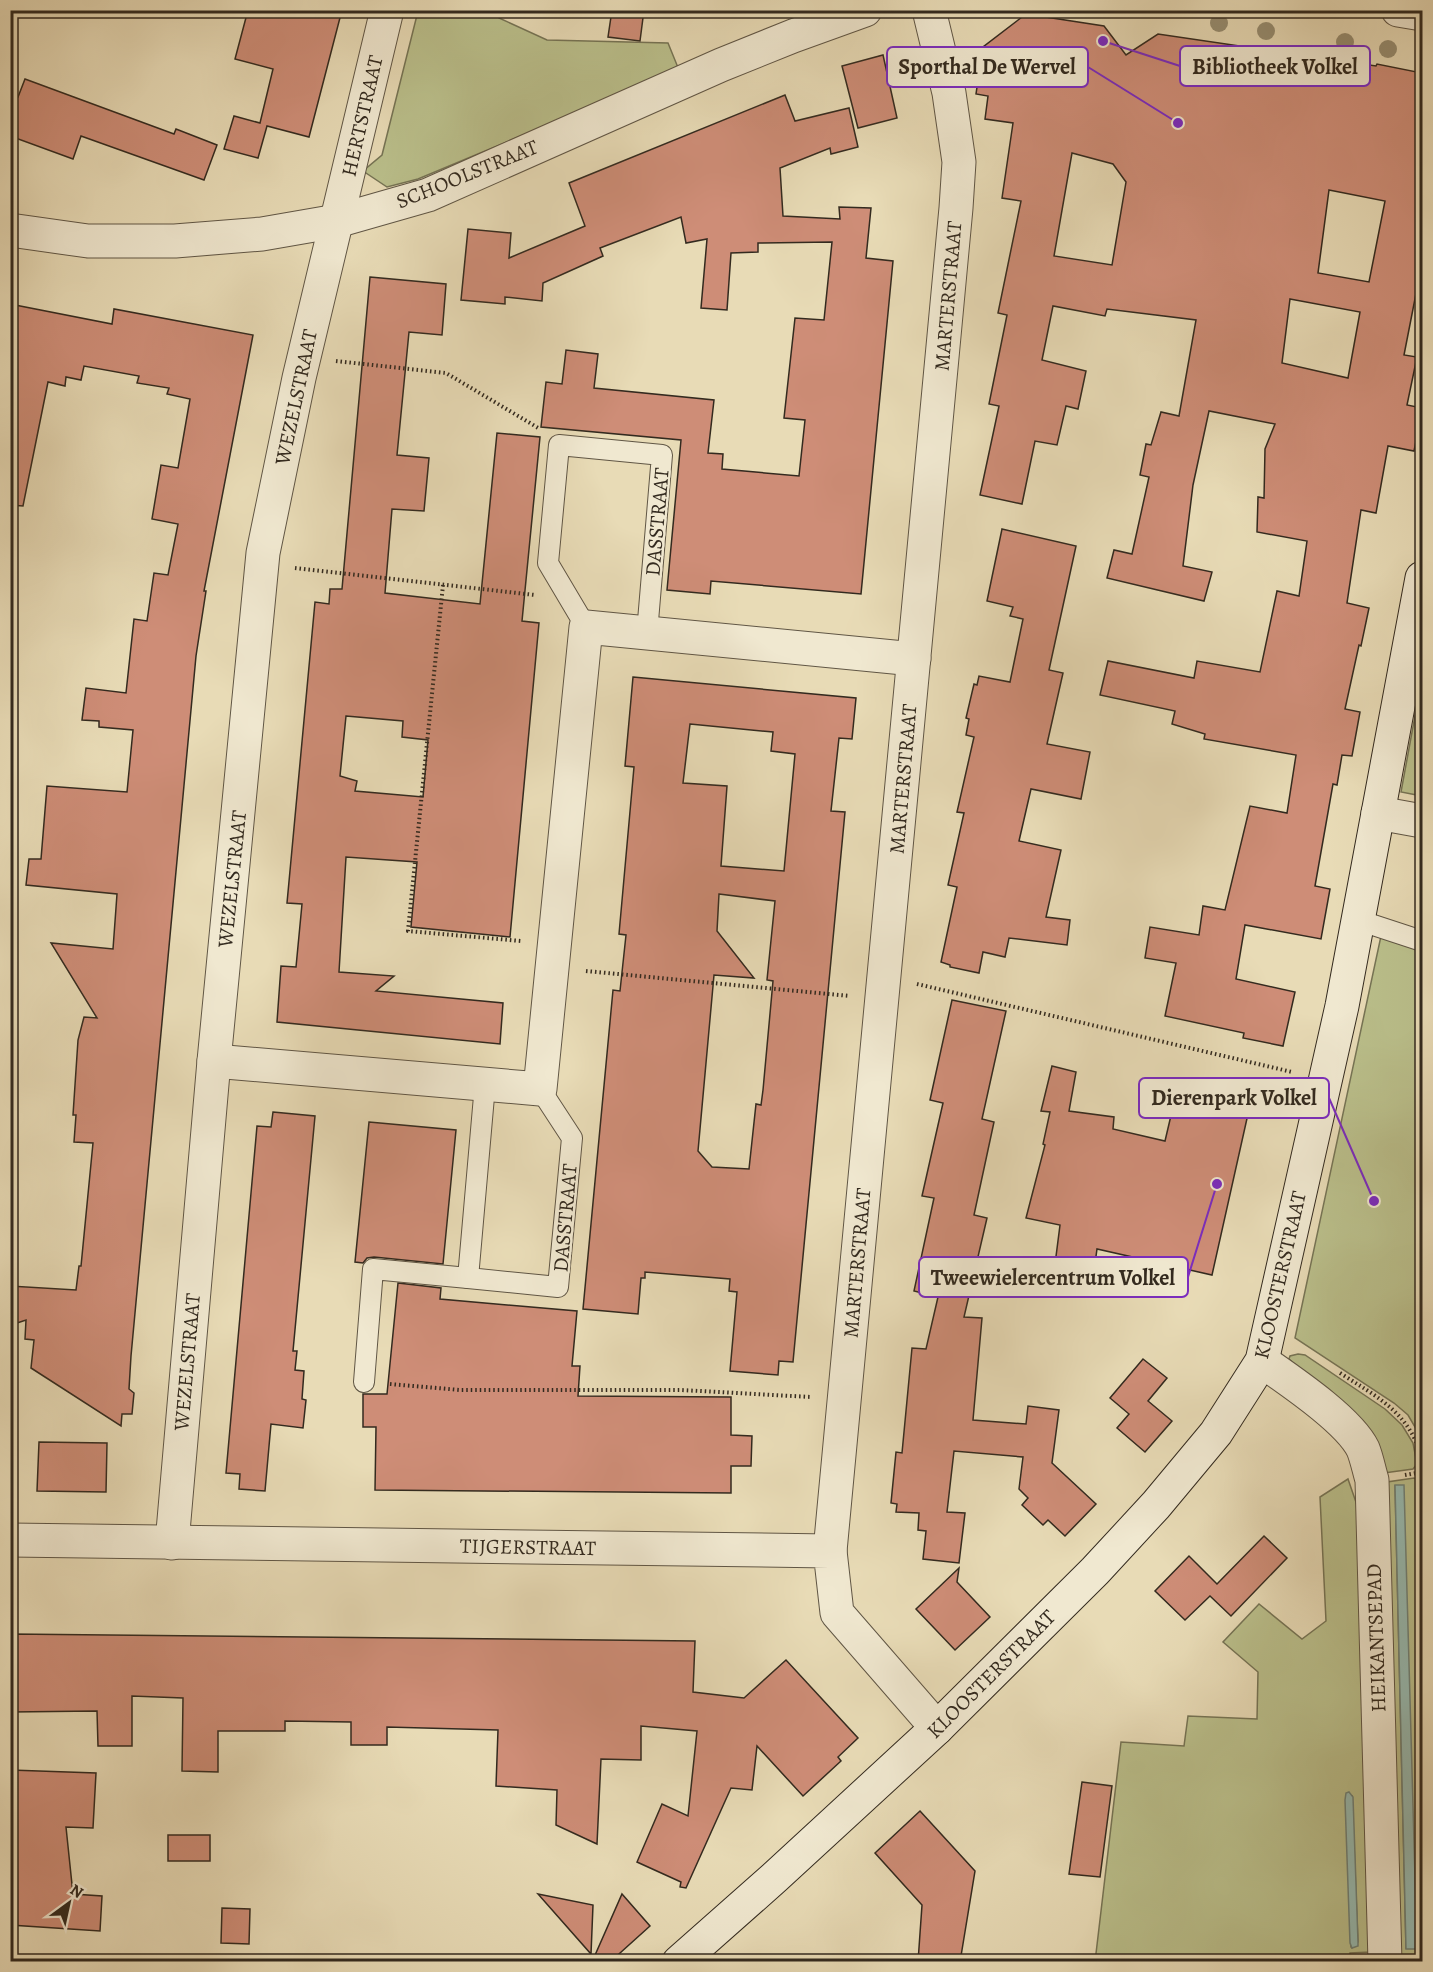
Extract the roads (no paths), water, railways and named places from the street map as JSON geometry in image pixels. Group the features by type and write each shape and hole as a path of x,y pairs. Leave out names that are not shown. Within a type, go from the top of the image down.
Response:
{"street":[{"name":"HERTSTRAAT","path":"337,221 387,10"},
{"name":"SCHOOLSTRAAT","path":"10,230 88,241 175,241 262,234 337,221 428,195 721,65 865,10"},
{"name":"MARTERSTRAAT","path":"830,1551 959,162 949,93 929,10"},
{"path":"1398,10 1422,14"},
{"name":"WEZELSTRAAT","path":"172,1543 214,1061 262,565 304,357 337,221"},
{"name":"KLOOSTERSTRAAT","path":"679,1962 937,1728 1095,1571 1156,1505 1216,1433 1262,1361 1326,1080 1422,578"},
{"path":"214,1061 540,1089 586,627 914,659"},
{"path":"1378,813 1422,821"},
{"name":"HEIKANTSEPAD","path":"1262,1361 1300,1388 1341,1422 1362,1448 1372,1480 1385,1962"},
{"name":"TIJGERSTRAAT","path":"10,1540 830,1551"},
{"path":"830,1551 837,1613 937,1728"}],"lane":[{"name":"DASSTRAAT","path":"586,627 548,563 559,445 662,455 647,633"},
{"path":"1358,920 1422,940"},
{"path":"364,1382 373,1269 468,1278 485,1084"},
{"name":"DASSTRAAT","path":"468,1278 558,1287 572,1138 540,1089"}],"water":[{"path":"1395,1485 1404,1485 1417,1949 1406,1949"},
{"path":"1349,1792 1353,1797 1358,1942 1358,1946 1352,1948 1345,1800 1346,1793"}],"place":[{"name":"Bibliotheek Volkel","path":"1103,41"},
{"name":"Sporthal De Wervel","path":"1178,123"},
{"name":"Tweewielercentrum Volkel","path":"1217,1184"},
{"name":"Dierenpark Volkel","path":"1374,1201"}]}
